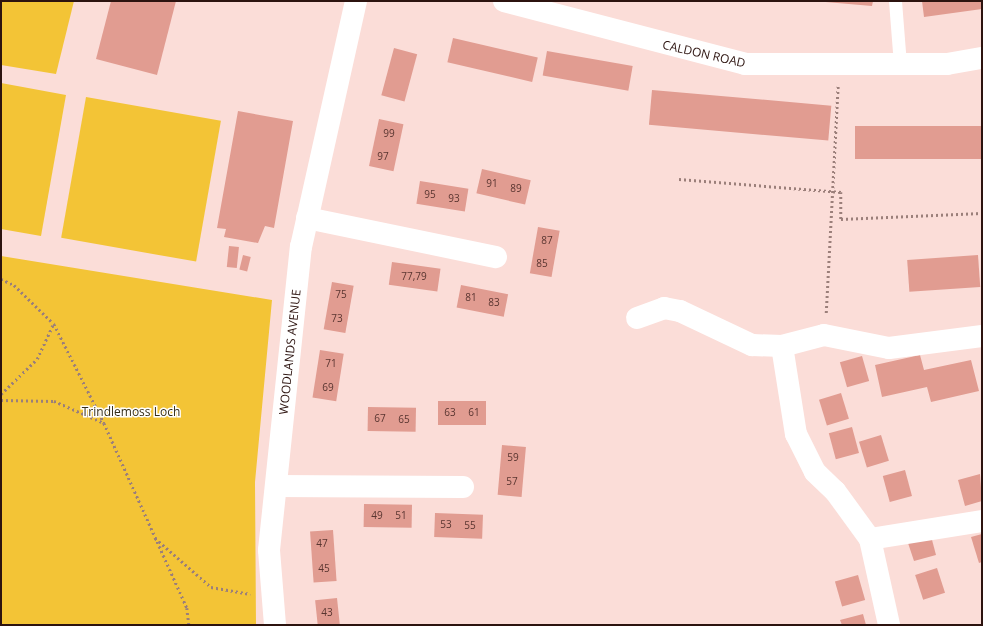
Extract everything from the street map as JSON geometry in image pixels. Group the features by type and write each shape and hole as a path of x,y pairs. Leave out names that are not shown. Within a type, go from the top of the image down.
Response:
{"street":[{"name":"WOODLANDS AVENUE","path":"275,625 269,550 301,247 356,1"},
{"name":"CALDON ROAD","path":"504,1 745,64 947,64 982,58"},
{"path":"307,218 496,257"},
{"path":"637,318 664,308 680,311 752,344 782,346 824,335 889,348 982,336"},
{"path":"782,346 796,434 815,472 835,491 870,539 889,625"},
{"path":"276,486 463,487"},
{"path":"870,539 982,521"}],"lane":[{"path":"895,1 900,64"}],"path":[{"path":"824,335 840,64"},
{"path":"679,179 841,192 841,219 982,213"},
{"path":"1,279 14,285 54,324 104,423 153,536 187,608 189,625"},
{"path":"1,394 37,359 54,324"},
{"path":"1,400 54,401 104,423"},
{"path":"153,536 210,587 273,598"}],"green space":[{"path":"1,1 74,1 56,74 1,65"},
{"path":"1,83 66,95 41,236 1,229"},
{"path":"86,97 221,121 196,262 61,238"},
{"name":"Trindlemoss Loch","path":"1,256 272,300 255,482 256,625 1,625"}],"building":[{"path":"111,1 176,1 157,75 96,59"},
{"path":"814,1 873,1 872,6"},
{"path":"922,1 982,1 982,9 924,17"},
{"path":"453,38 538,58 532,82 447,62"},
{"path":"394,48 417,54 405,102 381,95"},
{"path":"547,51 633,66 628,91 543,76"},
{"path":"652,90 831,106 828,141 649,125"},
{"path":"238,111 293,121 274,228 265,226 258,243 224,237 226,229 217,228"},
{"path":"379,119 403,124 393,171 369,166"},
{"path":"855,126 982,126 982,159 855,159"},
{"path":"482,169 531,180 525,205 476,193"},
{"path":"420,181 468,189 465,211 416,204"},
{"path":"538,227 560,231 552,277 530,273"},
{"path":"229,246 239,247 237,268 227,267"},
{"path":"243,255 251,257 247,271 239,270"},
{"path":"978,255 980,287 909,292 907,260"},
{"path":"392,262 441,269 437,292 389,285"},
{"path":"332,282 354,286 345,333 324,329"},
{"path":"461,285 508,294 504,317 457,308"},
{"path":"320,350 344,354 336,401 312,397"},
{"path":"920,355 924,370 971,360 979,391 931,402 927,387 882,397 875,365"},
{"path":"862,356 869,381 847,387 840,362"},
{"path":"841,393 849,419 827,426 819,400"},
{"path":"438,401 486,401 486,425 438,425"},
{"path":"368,407 416,408 416,432 368,431"},
{"path":"852,427 859,453 836,459 829,433"},
{"path":"881,435 889,461 867,468 859,442"},
{"path":"502,445 526,447 522,497 498,495"},
{"path":"905,470 912,496 890,502 883,476"},
{"path":"980,474 982,501 965,506 958,480"},
{"path":"364,504 412,505 412,528 364,527"},
{"path":"435,513 483,515 482,539 434,537"},
{"path":"333,530 337,581 314,582 310,532"},
{"path":"982,534 982,562 979,563 971,537"},
{"path":"931,536 936,555 914,561 907,540"},
{"path":"937,568 945,593 923,600 915,575"},
{"path":"858,575 865,600 842,607 835,582"},
{"path":"337,598 340,625 318,625 315,600"},
{"path":"863,614 866,625 842,625 840,620"}]}
